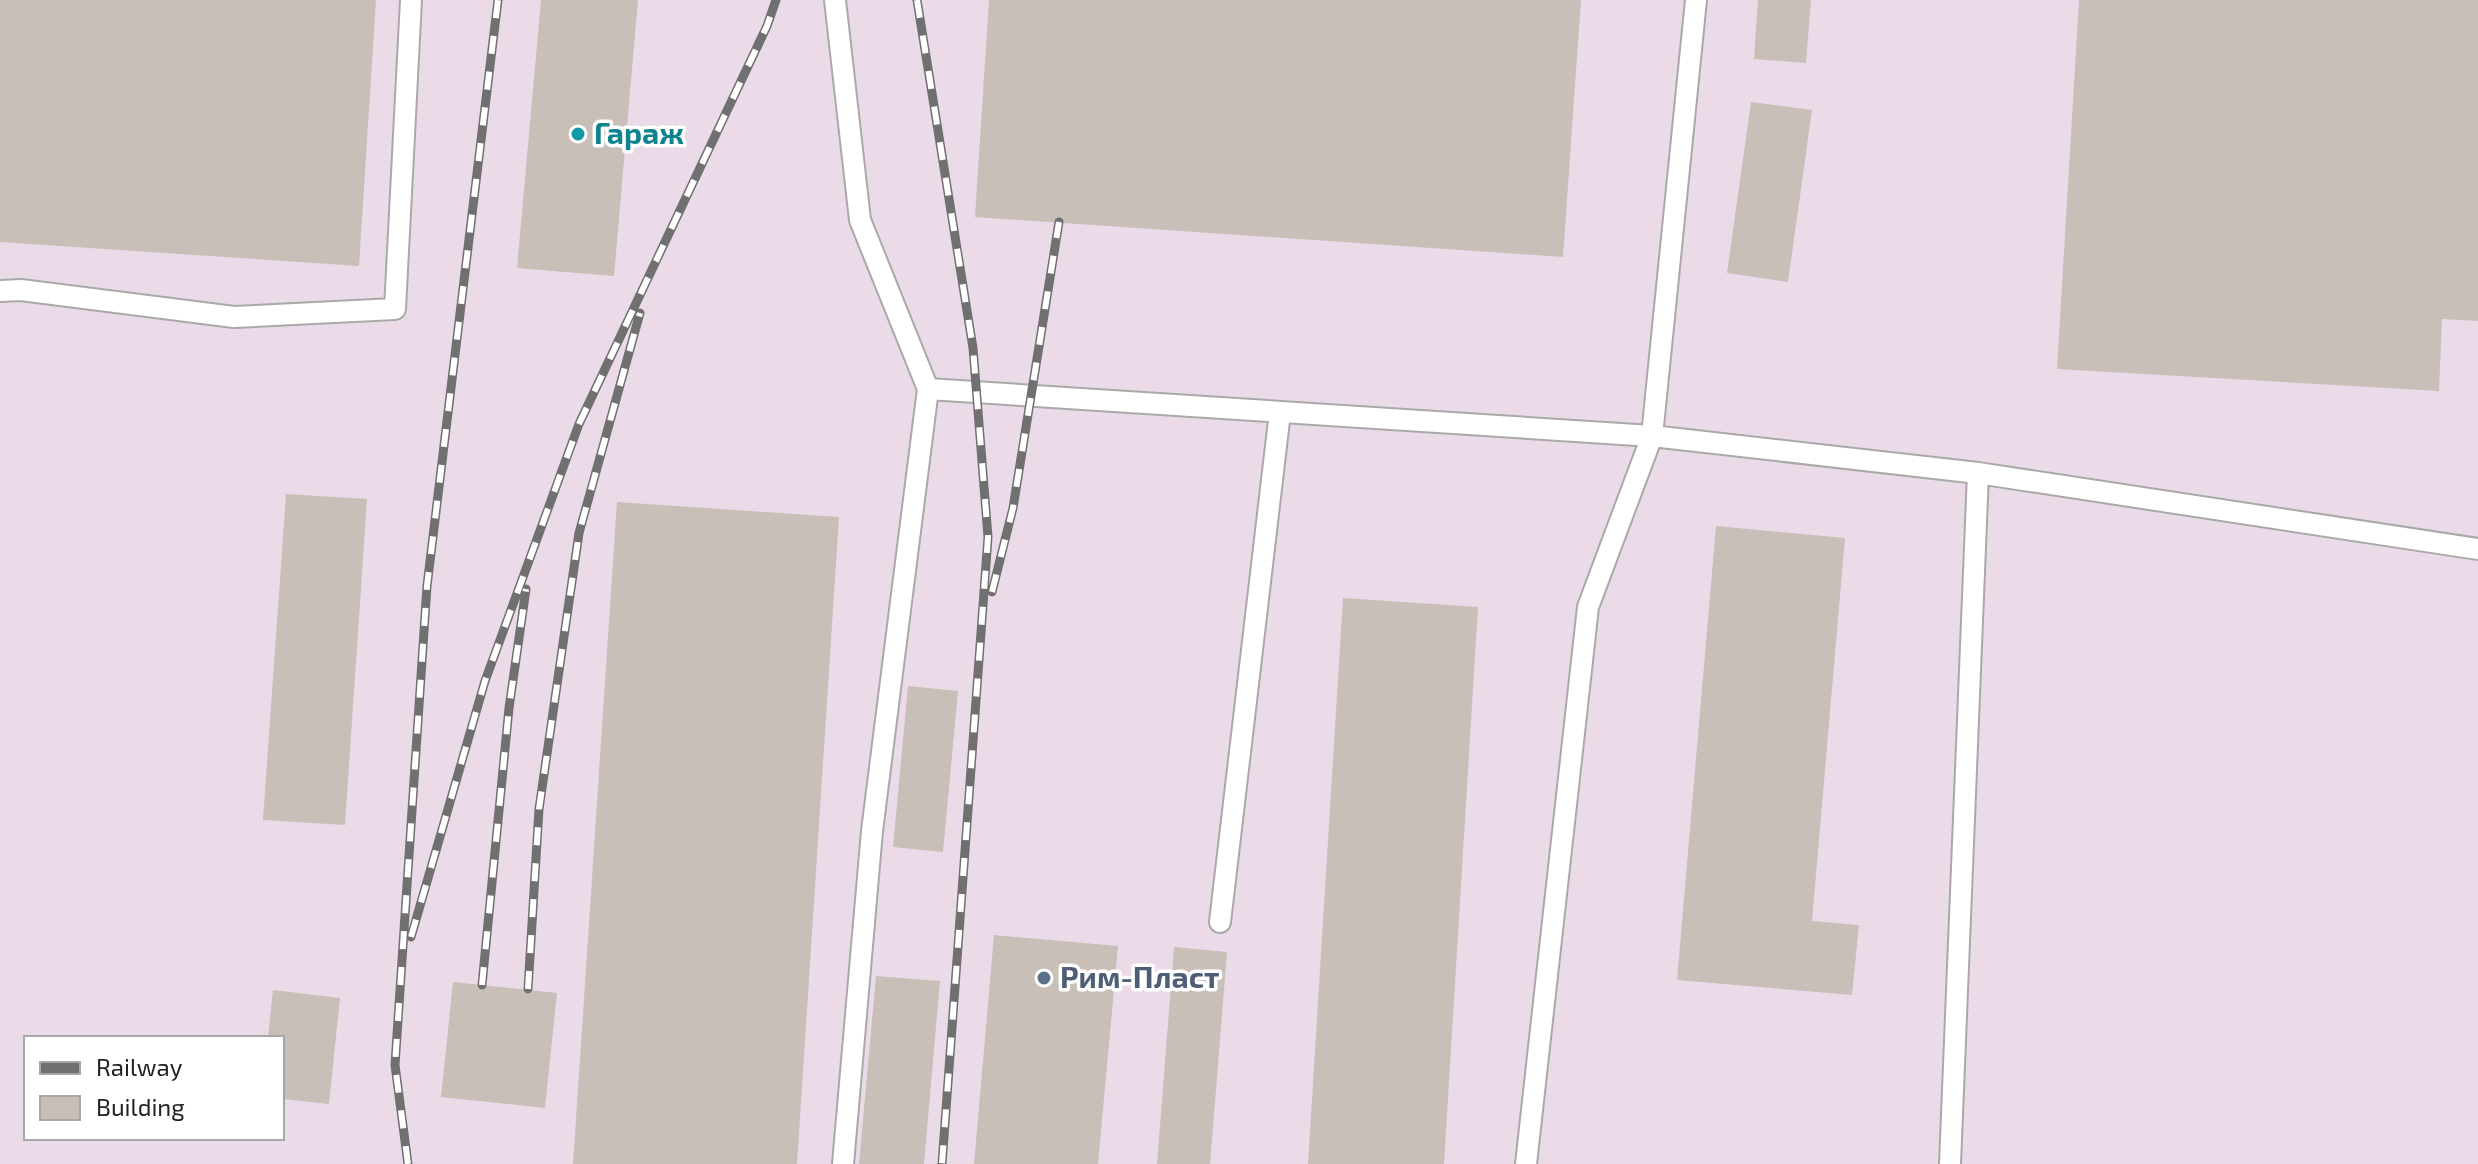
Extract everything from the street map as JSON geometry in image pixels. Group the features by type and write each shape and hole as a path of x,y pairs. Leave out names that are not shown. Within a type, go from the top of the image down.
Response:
{"lane":[{"path":"0,291 21,290 234,317 395,309 411,0"},
{"path":"835,0 860,220 928,389 872,831 843,1164"},
{"path":"1526,1164 1588,607 1652,436 1696,0"},
{"path":"928,389 1652,436 1978,473 2478,549"},
{"path":"1220,922 1280,412"},
{"path":"1950,1164 1978,473"}],"shaded area":[{"path":"0,0 2478,0 2478,1164 0,1164"}],"building":[{"path":"0,0 376,0 359,266 0,242"},
{"name":"Гараж","path":"541,0 638,0 614,276 517,268"},
{"path":"989,0 1581,0 1563,257 975,217"},
{"path":"1758,0 1811,0 1806,63 1754,59"},
{"path":"2079,0 2478,0 2478,321 2442,319 2439,391 2057,369"},
{"path":"1751,102 1812,110 1788,282 1727,273"},
{"path":"286,494 367,499 345,825 263,820"},
{"path":"617,502 839,517 797,1164 573,1164"},
{"path":"1716,526 1845,538 1812,921 1859,925 1852,995 1677,980"},
{"path":"1343,598 1478,607 1444,1164 1308,1164"},
{"path":"908,686 958,691 943,852 893,847"},
{"path":"994,935 1118,946 1098,1164 974,1164"},
{"path":"1174,947 1227,952 1210,1164 1157,1164"},
{"path":"876,976 940,981 924,1164 859,1164"},
{"path":"453,982 557,993 545,1108 441,1097"},
{"path":"273,990 340,998 329,1104 284,1099 284,1036 268,1036"}],"railway":[{"path":"408,1164 395,1065 427,586 498,0"},
{"path":"411,937 485,681 579,424 767,26 776,0"},
{"path":"917,0 973,348 988,537 942,1164"},
{"path":"992,592 1013,508 1059,222"},
{"path":"528,989 539,809 579,533 640,313"},
{"path":"482,985 509,708 526,589"}],"place":[{"name":"Гараж","path":"578,134"},
{"name":"Рим-Пласт","path":"1044,978"}]}
